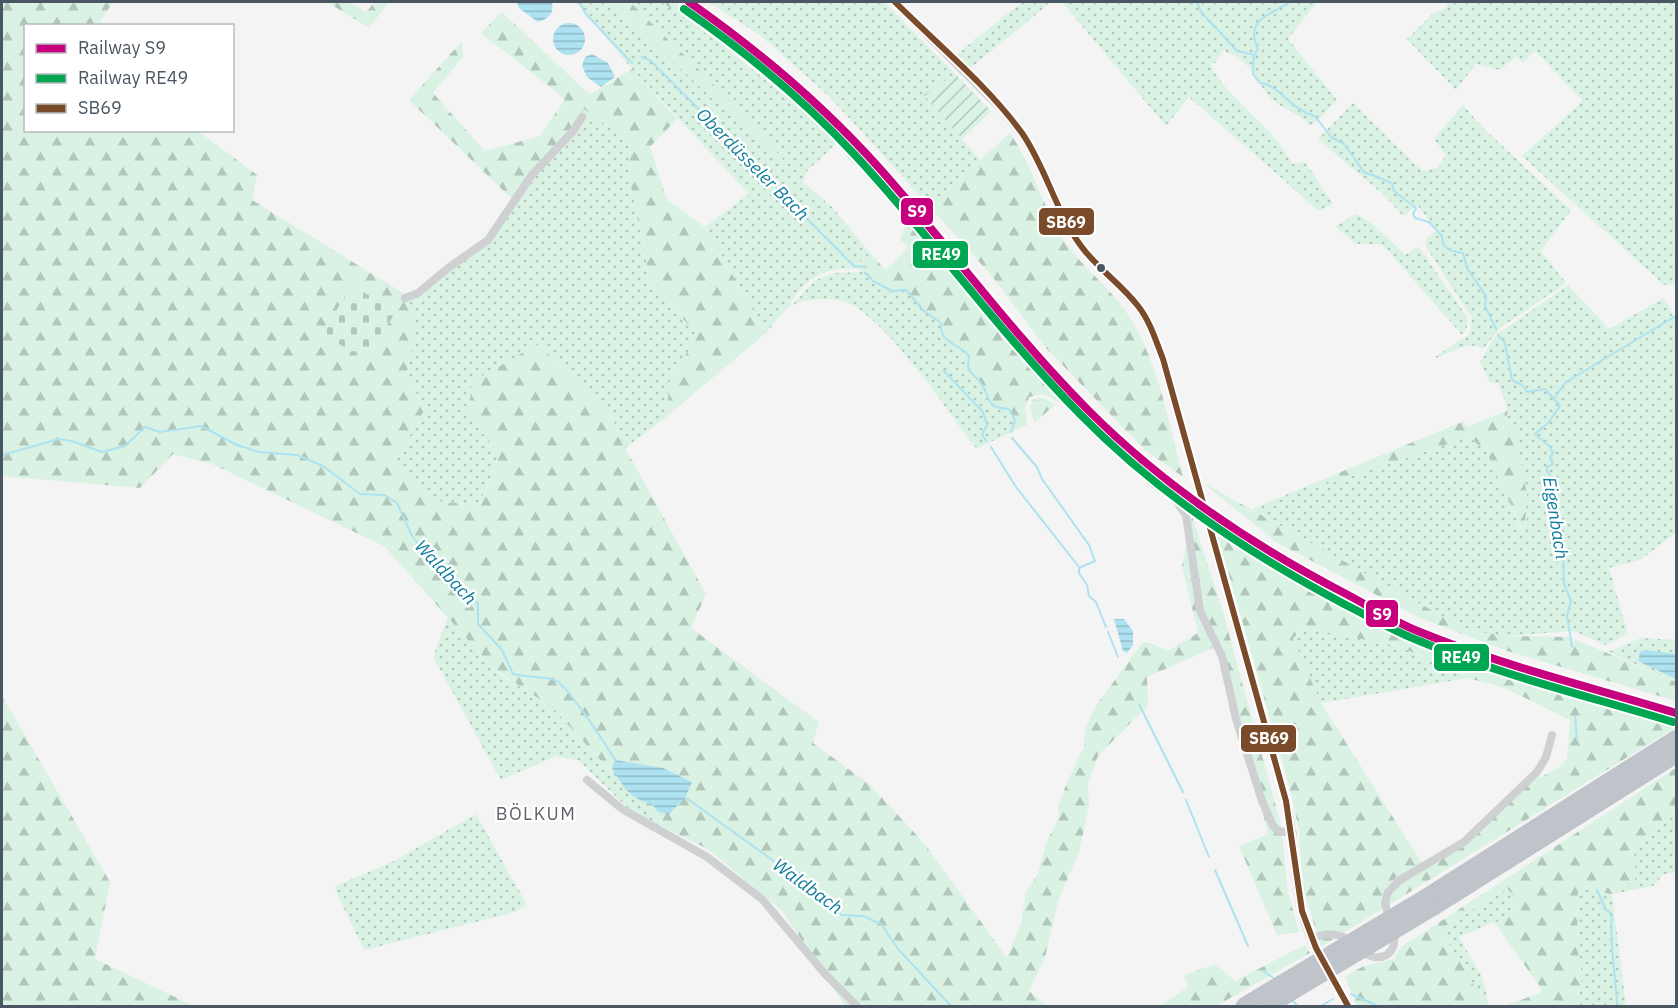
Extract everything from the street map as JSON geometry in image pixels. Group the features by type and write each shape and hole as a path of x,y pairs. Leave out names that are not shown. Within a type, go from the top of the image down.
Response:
{"highway":[{"path":"1269,1006 1677,738"},
{"path":"1243,1006 1430,902 1677,755"}],"street":[{"path":"895,2 1014,123 1034,153 1056,203 1077,240 1126,291 1142,312 1160,351 1293,832 1296,883 1312,938 1348,1006"},
{"path":"405,298 418,293 448,268 488,240 531,176 574,130 582,117"},
{"path":"1151,482 1174,498 1186,515 1200,611 1222,656 1236,719 1262,801 1273,826 1278,831 1293,832"},
{"path":"1312,938 1343,935 1370,958 1375,959 1392,951 1395,941 1386,908 1388,892 1401,880 1464,842 1537,772 1546,757 1552,735"},
{"path":"587,780 622,809 707,857 762,899 825,974 857,1006"}],"green space":[{"path":"2,2 113,2 99,24 24,24 24,132 199,132 257,175 252,200 408,296 415,333 407,372 424,411 394,463 434,501 480,505 500,454 470,418 471,382 539,344 583,390 608,408 625,448 706,594 691,628 819,722 813,743 869,784 924,843 1007,958 1021,923 1026,891 1038,874 1046,843 1059,817 1058,807 1084,747 1085,728 1097,704 1143,642 1168,651 1198,633 1182,566 1192,516 1223,612 1281,825 1288,893 1299,932 1277,935 1239,846 1268,834 1222,644 1147,677 1148,705 1098,756 1088,784 1089,805 1079,852 1058,901 1045,957 1029,991 1047,1006 845,1006 783,912 708,849 660,826 554,709 493,668 384,546 212,464 173,454 140,488 2,476"},
{"path":"327,2 350,2 366,12 375,2 389,2 369,28"},
{"path":"576,2 609,2 797,177 746,116 630,2 662,2 697,25 821,124 837,143 806,172 803,182 832,207 871,254 854,266 856,268 834,270 818,275 804,286 790,303 793,304 815,280 836,273 863,272 884,287 906,290 924,311 941,323 940,332 969,356 972,375 981,383 989,402 993,406 1009,409 1015,420 1011,432 978,448 975,447 899,347 864,313 848,303 822,299 795,304 783,313 766,333 705,227 749,194 632,69"},
{"path":"609,2 630,2 746,116 802,182"},
{"path":"662,2 676,2 718,27 811,104 867,163 852,163 821,124 758,71"},
{"path":"709,2 884,2 955,74 924,95 980,160 929,206 830,97 761,36"},
{"path":"1022,2 1051,2 968,70 955,56"},
{"path":"1062,2 1317,2 1288,39 1337,100 1310,126 1274,101 1240,58 1227,53 1224,49 1215,63 1210,64 1229,91 1274,137 1292,164 1305,162 1333,204 1319,211 1189,97 1166,126"},
{"path":"1450,2 1676,2 1676,284 1664,285 1522,156 1583,101 1535,51 1523,63 1516,56 1500,70 1476,64 1456,90 1407,39 1436,11 1444,10"},
{"path":"502,12 590,95 632,69 677,119 650,147 667,200 705,227 766,333 666,417 670,380 698,335 651,284 629,177 630,143 584,109 570,130 512,199 409,100 462,41 463,57 433,93 485,151 540,136 565,99 481,33"},
{"path":"955,74 991,111 962,139 924,95"},
{"path":"1353,103 1422,171 1437,168 1446,155 1434,139 1463,105 1482,127 1571,210 1541,251 1566,283 1500,328 1483,349 1466,346 1437,358 1436,356 1470,334 1472,318 1426,247 1427,237 1437,231 1417,205 1403,216 1385,196 1318,139"},
{"path":"584,108 630,143 629,177 651,284 698,335 670,380 666,417 625,448 608,408 583,390 539,344 470,418 500,454 479,505 434,501 394,463 424,411 407,372 415,333 408,296 481,244 570,130"},
{"path":"1010,133 1066,243 1116,299 1136,328 1161,390 1183,477 1144,449 1044,346 992,276 929,206"},
{"path":"895,192 1007,328 1007,329 891,195"},
{"path":"1357,214 1375,226 1405,255 1418,247 1467,317 1467,328 1462,335 1382,244 1355,244 1335,226"},
{"path":"905,218 1063,398 1059,402 1043,394 1029,397 1025,408 1027,425 1011,432 1015,420 1009,409 991,404 984,388 968,367 969,356 943,335 941,323 924,311 906,290 892,291 854,267 871,254 885,270 904,252 907,246 900,240 906,224"},
{"path":"1568,285 1609,329 1664,298 1676,319 1676,533 1640,560 1609,568 1628,634 1605,645 1574,631 1505,636 1467,630 1375,581 1252,509 1319,481 1321,486 1469,437 1486,451 1523,533 1527,517 1506,420 1508,410 1498,383 1490,383 1480,362 1496,335"},
{"path":"351,286 398,310 363,358 322,334"},
{"path":"1044,398 1055,405 1034,423 1030,407 1033,400"},
{"path":"1508,410 1506,420 1514,424 1527,495 1524,539 1522,529 1486,451 1469,437 1321,486 1319,481 1464,421 1467,427"},
{"path":"1202,482 1467,630 1505,636 1569,637 1676,682 1676,701 1504,650 1418,617 1276,542"},
{"path":"1214,522 1317,589 1390,627 1466,658 1676,719 1676,727 1321,947 1303,888 1299,831 1292,796","holes":["1302,627 1401,647 1468,678 1505,688 1570,720 1567,758 1557,769 1534,780 1458,850 1386,889 1397,877 1423,865 1321,703 1293,639"]},
{"path":"448,617 493,669 554,709 660,826 652,831 578,760 556,756 501,780 433,657"},
{"path":"1302,627 1401,647 1468,678 1321,703 1293,639"},
{"path":"1641,638 1676,640 1676,682 1608,652"},
{"path":"2,696 110,882 95,959 194,1006 2,1006"},
{"path":"1676,768 1676,813 1634,849 1635,883 1611,894 1585,889 1578,892 1577,948 1582,975 1578,1006 1503,1006 1541,993 1541,988 1494,922 1505,921 1515,909 1513,894 1507,889 1445,926 1441,932 1480,998 1489,1006 1357,1006 1345,976 1364,966 1394,959 1401,947"},
{"path":"1676,813 1676,872 1664,874 1653,886 1612,894 1626,1006 1578,1006 1582,975 1577,948 1578,892 1584,889 1611,894 1635,883 1634,849"},
{"path":"476,814 527,905 515,912 364,950 334,887 394,861"},
{"path":"1507,889 1513,894 1515,909 1505,921 1494,922 1459,937 1483,979 1489,1006 1480,998 1441,932 1445,926"},
{"path":"1305,945 1310,953 1216,1006 1144,1006 1161,1005 1188,987 1184,975 1216,964 1235,981"}],"water":[{"path":"517,2 552,2 552,10 548,17 538,22 519,8"},
{"path":"569,23 580,28 585,39 580,50 569,55 558,50 553,39 558,28"},
{"path":"592,54 608,63 615,77 601,87 587,77 582,66 585,57"},
{"path":"1114,619 1124,619 1133,631 1133,645 1127,653 1123,651"},
{"path":"1645,650 1676,654 1676,679 1638,661 1640,652"},
{"path":"615,760 663,768 692,782 685,798 669,814 658,812 652,804 638,799 624,786 612,768"}],"waterway":[{"name":"Oberdüsseler Bach","path":"580,2 585,13 632,63"},
{"name":"Eigenbach","path":"1197,2 1201,12 1237,51 1254,55 1253,74 1260,83 1267,84 1306,113 1315,116 1331,137 1344,144 1364,172 1392,183 1394,191 1416,208 1413,214 1415,218 1429,222 1442,236 1445,247 1463,253 1467,268 1486,296 1485,306 1496,329"},
{"path":"1254,55 1258,49 1254,39 1257,24 1262,18 1290,2"},
{"name":"Oberdüsseler Bach","path":"642,57 651,61 854,266 866,267"},
{"name":"Oberdüsseler Bach","path":"867,274 873,281 892,291 906,290 924,311 941,323 941,330 946,339 969,356 968,367 984,388 989,401 995,406 1009,409 1015,420 1011,432"},
{"path":"1555,397 1566,382 1674,317"},
{"name":"Eigenbach","path":"1498,335 1505,343 1512,380 1522,385 1527,392 1545,389 1560,406 1548,423 1535,434 1550,447 1553,453 1550,457 1553,464 1547,467 1547,472 1553,479 1556,514 1553,528 1563,553 1564,584 1571,601 1567,616 1572,647"},
{"path":"943,370 983,412 987,425 982,434 986,441"},
{"name":"Waldbach","path":"2,455 59,439 72,441 102,452 125,446 145,427 160,432 201,426 237,445 259,452 297,455 323,466 360,494 385,495 397,503 412,536 419,545 429,550 437,566 452,575 478,604 478,624 502,650 513,674 551,679 561,684 587,717 616,761"},
{"name":"Oberdüsseler Bach","path":"1012,438 1037,467 1042,479 1089,545 1095,561 1079,568"},
{"path":"991,447 1016,487 1079,567"},
{"name":"Oberdüsseler Bach","path":"1079,568 1079,573 1087,585 1089,596 1096,602 1106,627"},
{"name":"Oberdüsseler Bach","path":"1108,632 1118,657"},
{"name":"Oberdüsseler Bach","path":"1139,704 1183,792"},
{"name":"Eigenbach","path":"1575,716 1577,740"},
{"name":"Waldbach","path":"685,797 829,901 841,915 863,916 881,924 898,949 951,1006"},
{"name":"Oberdüsseler Bach","path":"1186,800 1209,857"},
{"name":"Oberdüsseler Bach","path":"1215,870 1248,946"},
{"name":"Eigenbach","path":"1597,890 1606,910 1612,914 1611,938 1617,1006"},
{"name":"Oberdüsseler Bach","path":"1263,971 1275,979"},
{"path":"1351,994 1378,1006"},
{"path":"1321,1006 1333,999"},
{"name":"Oberdüsseler Bach","path":"1292,1000 1298,1006"}],"rail line":[{"name":"S9","path":"689,2 790,80 837,124 881,170 1061,382 1118,439 1179,490 1278,556 1411,628 1515,666 1676,713"},
{"name":"RE49","path":"684,9 774,78 836,135 884,187 1051,384 1110,443 1172,496 1205,520 1273,564 1344,604 1408,636 1480,664 1673,722"}],"transit line":[{"name":"SB69","path":"895,2 978,82 1008,115 1022,133 1038,161 1072,233 1094,262 1131,298 1149,325 1163,359 1286,801 1302,911 1316,948 1348,1006"}],"district":[{"name":"BÖLKUM","path":"536,813"}]}
